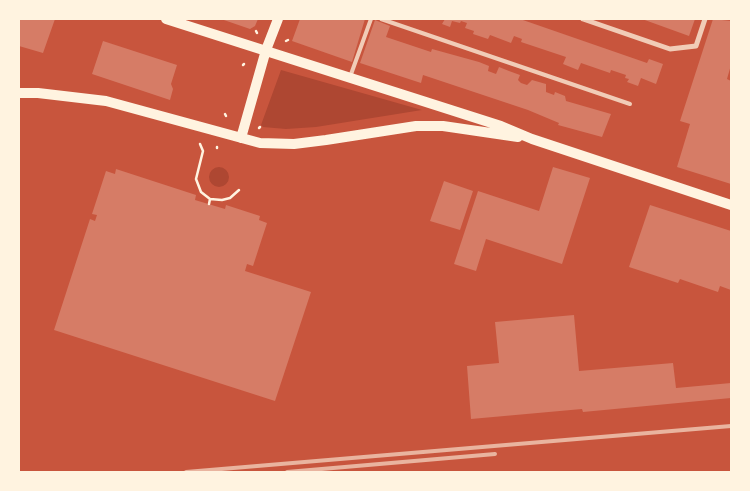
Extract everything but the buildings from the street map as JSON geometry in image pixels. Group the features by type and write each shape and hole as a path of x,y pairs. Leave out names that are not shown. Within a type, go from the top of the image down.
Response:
{"main road":[{"path":"166,19 186,22 266,50 501,126 532,139 731,205"},
{"path":"241,138 266,50 278,19"},
{"path":"19,93 38,92 106,102 260,143 294,144 408,127 443,126 532,139"}],"street":[{"path":"583,19 670,49 696,46 705,19"}],"lane":[{"path":"350,77 371,19"},
{"path":"382,19 630,104"}],"path":[{"path":"200,144 203,151 196,179 202,192 210,199 225,199 239,190"},
{"path":"209,204 210,199"}],"shaded area":[{"path":"281,70 422,110 316,127 286,129 263,127 261,125"},
{"path":"219,167 226,170 229,177 226,184 219,187 212,184 209,177 212,170"}],"railway":[{"path":"186,472 731,426"},
{"path":"287,472 495,454"}]}
